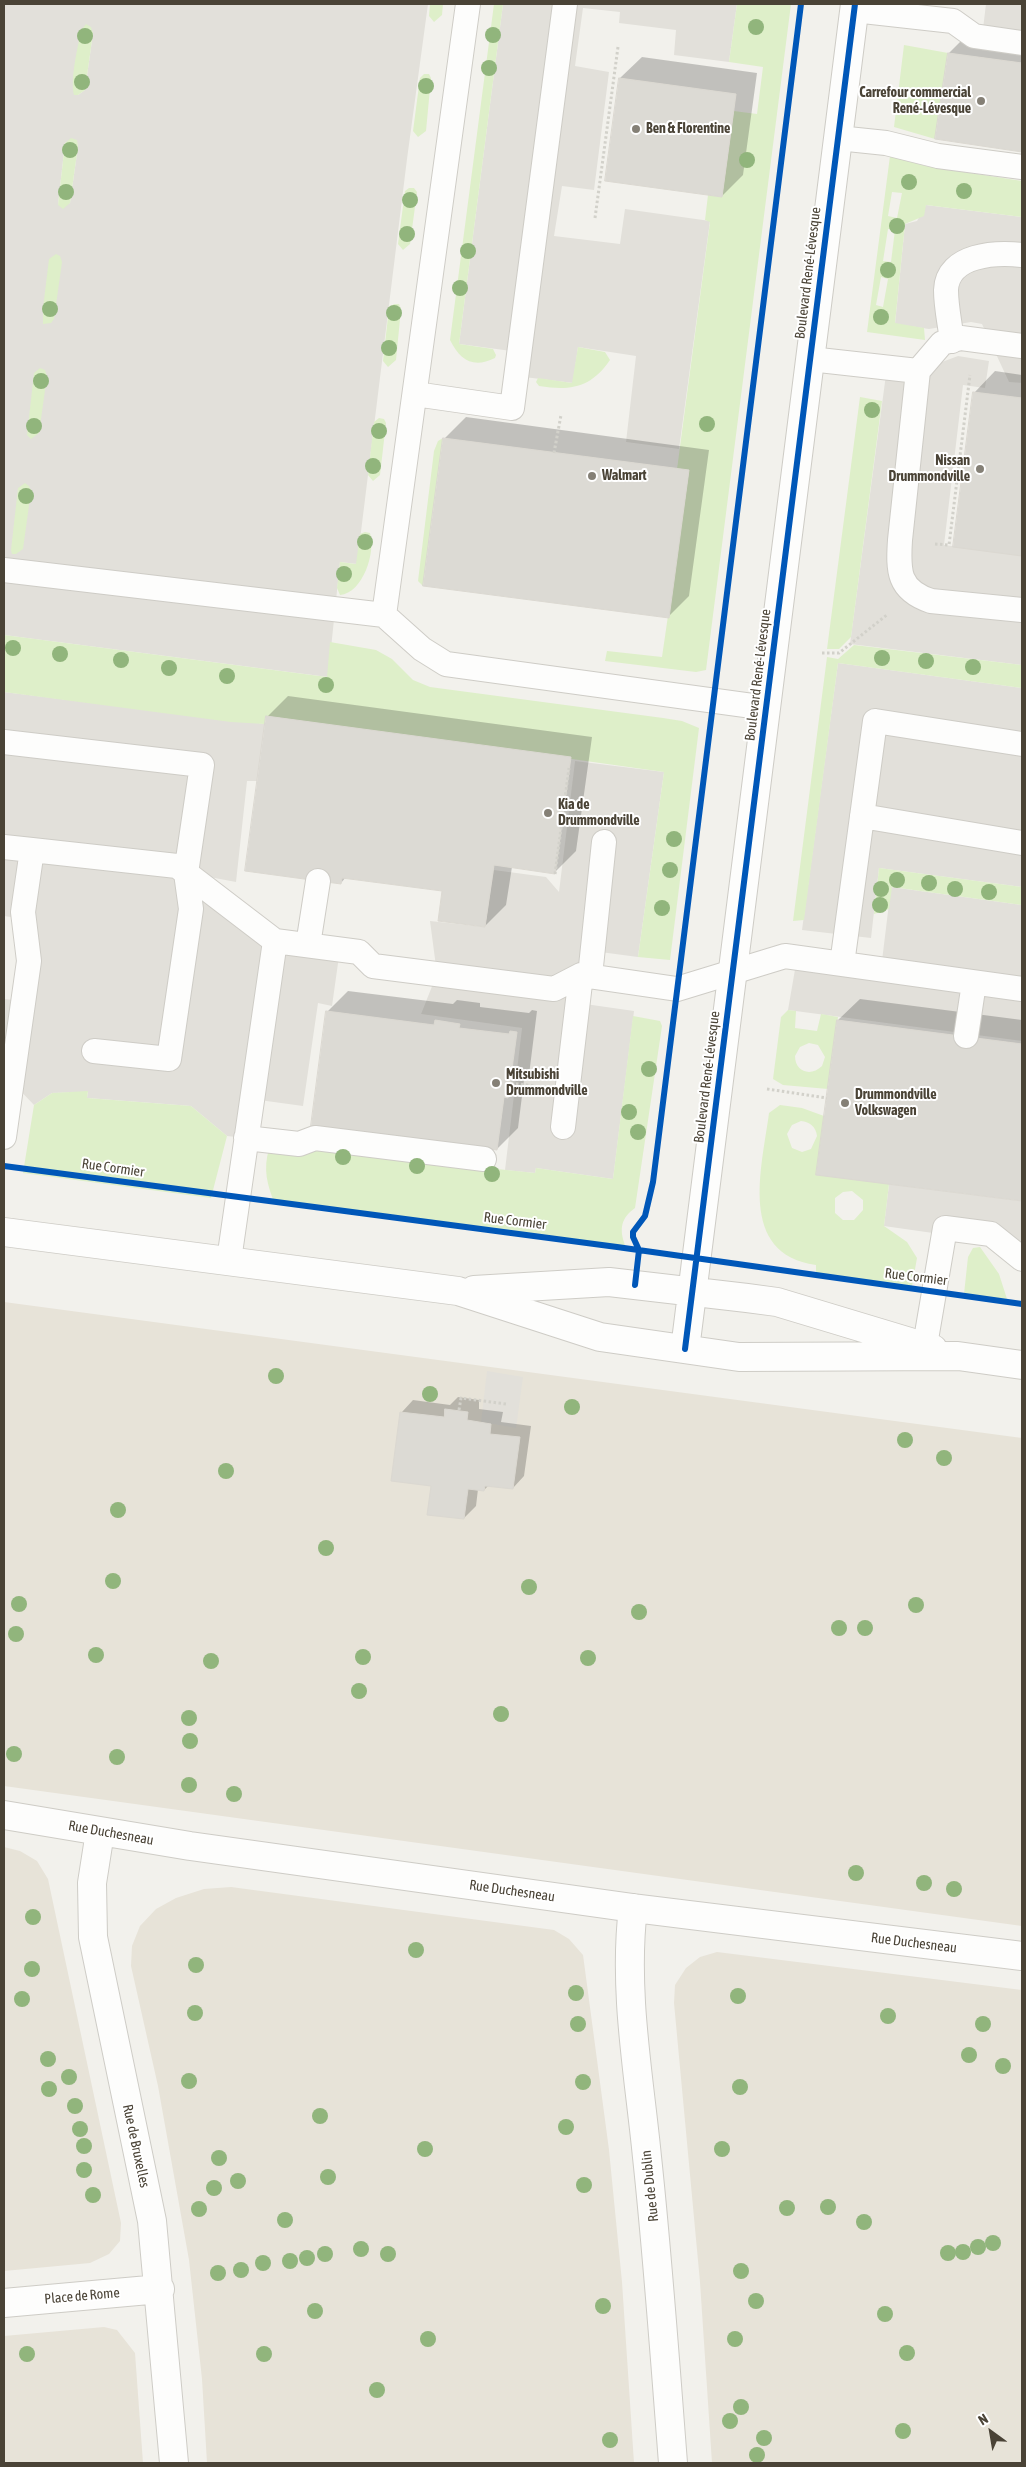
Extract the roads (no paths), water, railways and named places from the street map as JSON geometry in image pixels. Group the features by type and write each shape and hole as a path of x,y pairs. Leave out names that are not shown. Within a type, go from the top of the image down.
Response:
{"street":[{"name":"Boulevard René-Lévesque","path":"685,1349 854,7"},
{"path":"4,1232 458,1291 600,1337 739,1357 924,1352 1022,1365"},
{"path":"458,1291 609,1282 777,1302 924,1352"},
{"name":"Rue Duchesneau","path":"4,1815 100,1832 633,1908 1022,1956"},
{"name":"Rue de Bruxelles","path":"100,1832 92,1883 92,1937 152,2221 160,2289 174,2463"},
{"name":"Rue de Dublin","path":"633,1908 630,1939 631,1995 656,2244 673,2463"},
{"name":"Place de Rome","path":"4,2303 160,2289"}],"lane":[{"path":"384,615 468,4"},
{"path":"415,394 512,408 565,4"},
{"path":"854,7 954,12 974,36 1022,43"},
{"path":"838,138 886,144 938,156 1022,167"},
{"path":"952,341 946,290 948,280 953,272 963,262 976,257 1002,252 1022,255"},
{"path":"1022,346 961,338 942,343 918,371 899,568 910,592 931,601 1022,610"},
{"path":"810,359 918,371"},
{"path":"4,570 384,615 422,649 446,664 767,708"},
{"path":"842,964 875,721 1022,744"},
{"path":"4,742 202,765 186,873 191,908 169,1059 94,1051"},
{"path":"862,816 1022,843"},
{"path":"563,1127 604,842"},
{"path":"4,847 177,866 275,941 358,952 373,966 554,989 585,976 677,989 785,956 1022,989"},
{"path":"4,1137 29,961 23,912 32,850"},
{"path":"308,945 318,881"},
{"path":"229,1260 275,941"},
{"path":"966,1036 974,982"},
{"path":"246,1138 299,1144 315,1138 484,1159"},
{"path":"924,1352 945,1228 991,1234 1022,1259"}],"place":[{"name":"Carrefour commercial René-Lévesque","path":"981,101"},
{"name":"Ben & Florentine","path":"636,129"},
{"name":"Nissan Drummondville","path":"980,469"},
{"name":"Walmart","path":"592,476"},
{"name":"Kia de Drummondville","path":"548,813"},
{"name":"Mitsubishi Drummondville","path":"496,1083"},
{"name":"Drummondville Volkswagen","path":"845,1103"}]}
